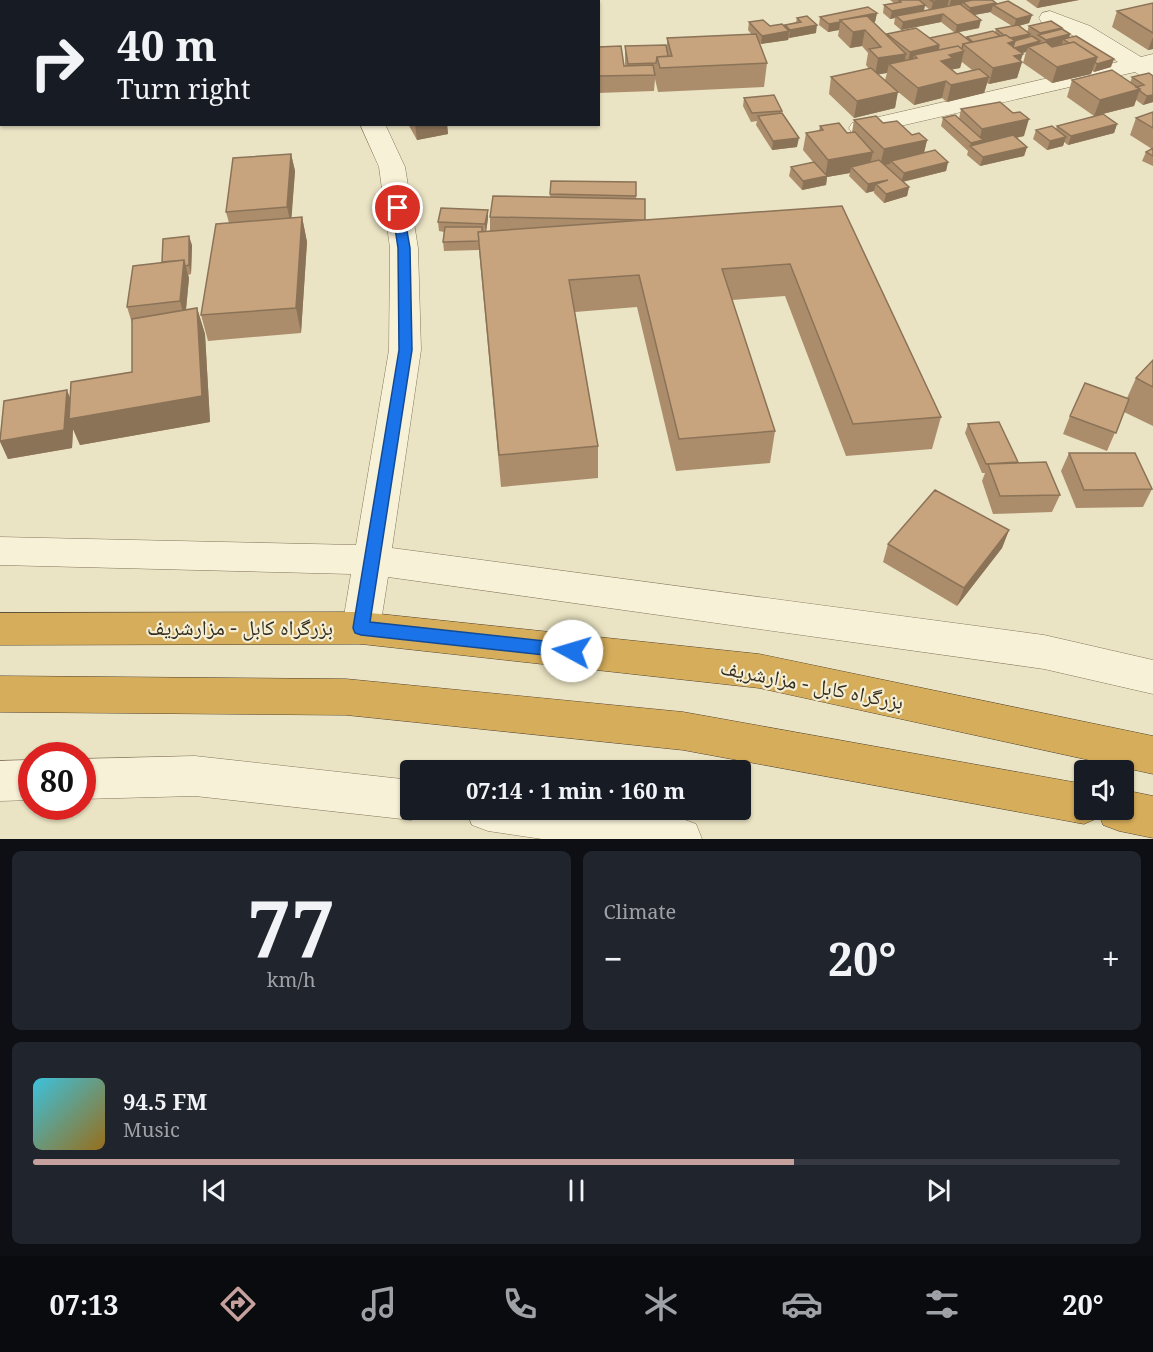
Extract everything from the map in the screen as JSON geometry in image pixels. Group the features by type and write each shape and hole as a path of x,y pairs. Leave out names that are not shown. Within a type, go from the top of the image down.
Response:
{"highway":[{"name":"بزرگراه کابل - مزارشریف","path":"0,629 361,628 759,671 1153,756"},
{"path":"0,694 346,697 660,729 1074,802"}],"street":[{"path":"1050,18 1082,31 1148,66"},
{"path":"861,128 1148,66"},
{"path":"361,628 405,350 404,248 392,168 373,126"},
{"path":"0,551 371,560 1044,652 1153,677"},
{"path":"96,779 195,776 400,799"},
{"path":"0,781 18,780"},
{"path":"554,820 673,838"}],"building":[{"path":"899,0 919,0 925,5 892,11 884,5 901,2"},
{"path":"992,0 996,3 970,8 963,2"},
{"path":"1008,1 1032,15 1016,19 993,5"},
{"path":"1153,3 1153,33 1117,11"},
{"path":"960,4 981,20 957,25 943,14 903,22 896,16"},
{"path":"868,7 877,13 829,24 820,17"},
{"path":"807,16 817,25 790,30 785,25 801,22 797,18"},
{"path":"867,16 906,54 878,58 869,49 881,47 865,30 853,32 840,20"},
{"path":"763,20 770,26 782,24 789,31 762,36 749,22"},
{"path":"1051,21 1062,28 1040,33 1029,26"},
{"path":"1018,25 1030,34 1010,38 996,29"},
{"path":"916,28 939,45 910,52 887,34"},
{"path":"1062,29 1070,34 1046,40 1038,35"},
{"path":"993,31 1000,36 973,42 967,37"},
{"path":"958,32 971,42 963,44 962,49 958,46 938,50 939,45 930,38"},
{"path":"756,34 767,63 660,68 657,57 672,56 667,38"},
{"path":"1006,35 1015,41 1008,43 1023,54 1014,56 1022,62 993,68 963,44"},
{"path":"1032,36 1040,41 1013,47 1014,41"},
{"path":"1076,36 1114,59 1097,64 1095,62 1097,57 1074,42 1069,43 1063,39"},
{"path":"1046,42 1052,47 1074,42 1097,57 1057,67 1028,47"},
{"path":"666,45 668,56 657,57 656,63 628,64 625,46"},
{"path":"621,46 624,66 653,65 655,75 600,76 600,47"},
{"path":"958,46 964,51 949,55 953,58 941,61 957,74 979,69 989,77 951,85 946,81 918,88 889,64 917,58 914,55"},
{"path":"871,68 898,92 857,101 831,77"},
{"path":"1112,70 1140,89 1100,100 1072,80"},
{"path":"1149,73 1153,76 1153,95 1147,96 1136,87 1144,85 1132,77"},
{"path":"774,95 782,111 752,113 744,98"},
{"path":"1000,102 1013,113 1020,112 1029,119 982,129 961,109"},
{"path":"1153,112 1153,128 1136,118"},
{"path":"782,113 799,138 773,141 758,116"},
{"path":"1103,114 1117,124 1071,136 1057,126"},
{"path":"955,115 983,140 971,143 943,118"},
{"path":"876,116 883,123 897,121 912,135 919,133 927,140 884,149 854,120"},
{"path":"839,123 847,133 855,132 873,152 828,160 806,133 823,130 820,126"},
{"path":"1052,126 1066,137 1050,141 1036,130"},
{"path":"1013,135 1027,147 983,157 970,146"},
{"path":"1153,148 1153,156 1146,152"},
{"path":"935,150 948,162 904,173 891,161"},
{"path":"291,154 287,207 226,212 233,158"},
{"path":"879,160 909,187 886,194 876,184 888,180 868,184 851,167"},
{"path":"814,162 827,176 803,181 791,167"},
{"path":"551,181 636,182 636,196 550,194"},
{"path":"493,196 645,199 645,220 490,217"},
{"path":"842,206 941,417 853,424 790,264 722,269 775,431 679,439 639,275 569,280 598,446 499,455 478,232"},
{"path":"441,208 488,210 485,224 438,222"},
{"path":"302,217 296,308 201,315 216,224"},
{"path":"445,227 482,227 482,232 478,232 479,241 443,242"},
{"path":"189,236 189,265 185,266 184,260 162,262 163,239"},
{"path":"184,260 180,301 127,307 133,266"},
{"path":"197,308 202,396 69,419 71,382 132,372 132,319"},
{"path":"1153,360 1153,387 1136,378"},
{"path":"1085,383 1129,399 1116,433 1070,416"},
{"path":"67,390 64,430 0,441 4,401"},
{"path":"999,422 1018,462 986,464 968,424"},
{"path":"1069,453 1135,453 1152,489 1084,490"},
{"path":"1046,462 1060,495 1000,496 988,464"},
{"path":"935,490 1009,530 964,588 888,544"}],"route":[{"path":"398,208 404,248 405,350 361,628 572,651"}]}
